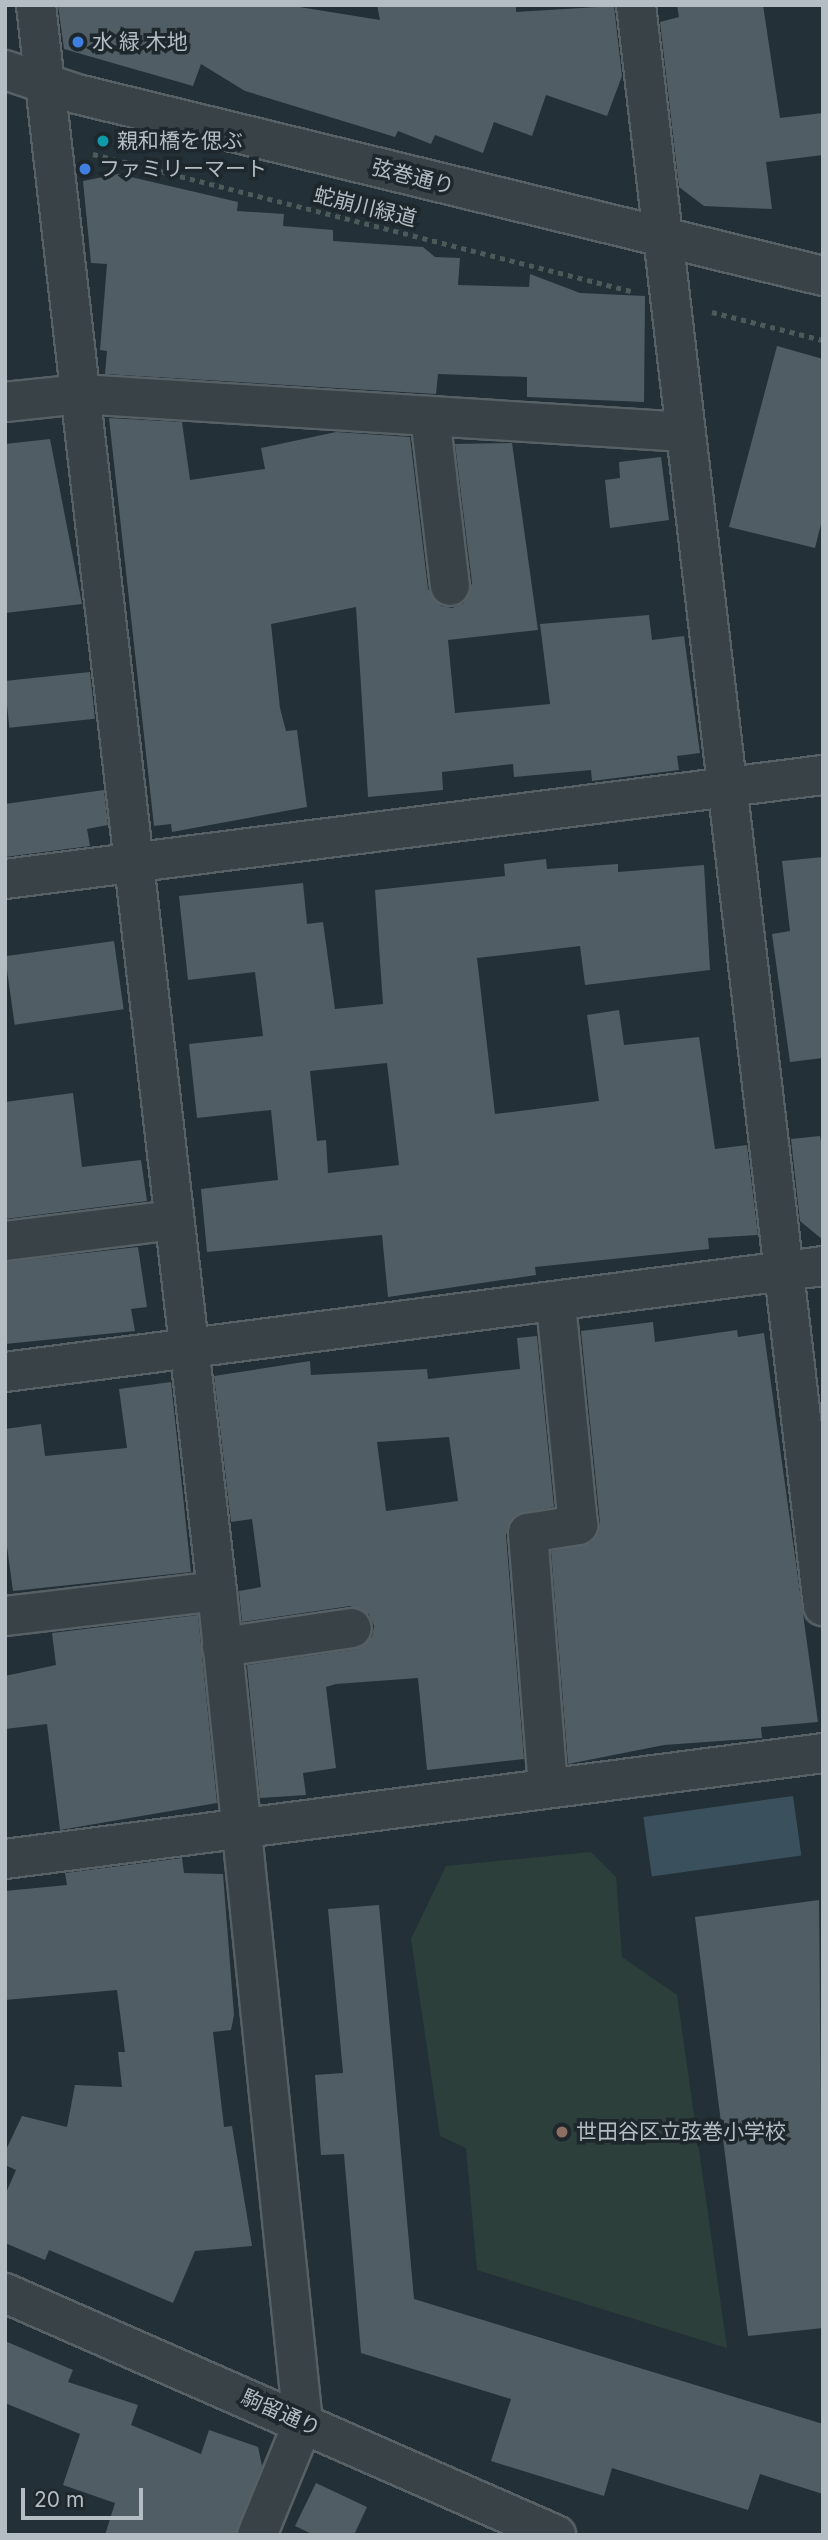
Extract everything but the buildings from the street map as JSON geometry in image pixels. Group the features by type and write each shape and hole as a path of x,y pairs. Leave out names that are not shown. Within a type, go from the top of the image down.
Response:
{"street":[{"path":"36,5 174,1220 186,1348 217,1591 238,1828 303,2423 257,2535"},
{"path":"636,5 823,1606"},
{"name":"弦巻通り","path":"5,70 45,83 664,239 823,276"},
{"path":"5,402 80,394 685,432"},
{"path":"430,416 450,586"},
{"path":"5,879 823,775"},
{"path":"5,1241 174,1220"},
{"path":"5,1372 555,1303 823,1266"},
{"path":"548,1787 528,1533 578,1525 555,1303"},
{"path":"5,1616 217,1591"},
{"path":"222,1647 352,1628"},
{"path":"5,1859 548,1787 823,1754"},
{"name":"駒留通り","path":"5,2293 556,2535"}],"path":[{"name":"蛇崩川緑道","path":"90,153 645,295"},
{"path":"708,311 823,340"}],"green space":[{"path":"591,1852 616,1877 622,1957 677,1995 727,2348 477,2270 466,2148 440,2136 411,1939 446,1866"}],"water":[{"path":"793,1796 801,1855 652,1876 643,1817"}],"place":[{"name":"水 緑 木地","path":"78,42"},
{"name":"親和橋を偲ぶ","path":"103,141"},
{"name":"ファミリーマート","path":"85,169"},
{"name":"世田谷区立弦巻小学校","path":"562,2132"}]}
